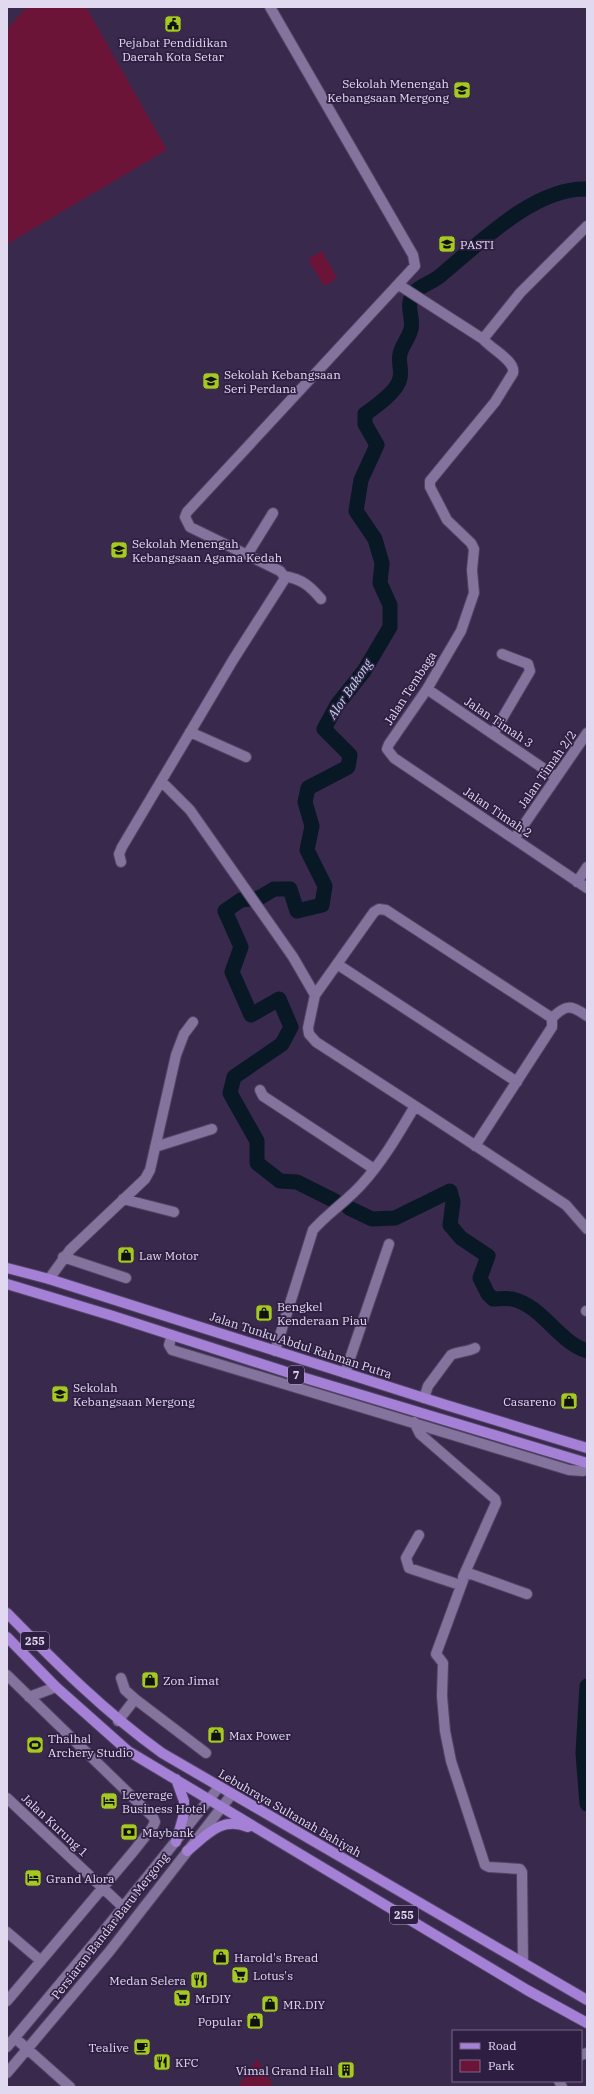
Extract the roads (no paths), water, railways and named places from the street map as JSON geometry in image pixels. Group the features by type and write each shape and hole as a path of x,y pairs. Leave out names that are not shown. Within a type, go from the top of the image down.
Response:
{"main road":[{"name":"Jalan Tunku Abdul Rahman Putra","path":"7,1268 49,1279 587,1448"},
{"name":"7","path":"7,1284 419,1413 587,1463"},
{"name":"Lebuhraya Sultanah Bahiyah","path":"7,1613 62,1669 118,1721 162,1754 587,2000"},
{"name":"255","path":"7,1637 56,1687 128,1751 210,1798 265,1833 527,1990 587,2023"},
{"path":"176,1779 184,1801 184,1814 176,1842"},
{"path":"187,1850 214,1829 225,1823 239,1823 265,1833"}],"street":[{"path":"270,7 413,255 415,266 402,288 187,512 185,517 190,527 280,571 284,576 297,578 310,585 321,599"},
{"path":"402,288 483,339 520,292 587,226"},
{"name":"Jalan Tembaga","path":"394,758 387,749 389,744 461,631 474,593 472,570 474,549 471,543 446,520 430,487 430,481 495,402 513,373 514,369 512,363 495,351 483,339"},
{"path":"247,555 274,513"},
{"path":"121,862 119,854 122,847 162,782 233,660 282,586 284,576"},
{"path":"493,734 530,671 528,664 502,654"},
{"name":"Jalan Timah 3","path":"426,688 556,777"},
{"path":"190,732 246,757"},
{"name":"Jalan Timah 2/2","path":"514,839 587,733"},
{"name":"Jalan Timah 2","path":"394,758 587,888"},
{"path":"162,782 190,810 292,956 315,995"},
{"path":"577,882 586,870"},
{"path":"552,1018 386,910 379,909 374,912 315,995 308,1028 312,1039 566,1206 587,1229"},
{"path":"338,964 517,1082"},
{"path":"552,1018 568,1007 587,1016"},
{"path":"475,1146 552,1027 552,1018"},
{"path":"49,1279 63,1258 145,1179 150,1170 176,1055 184,1034 193,1022"},
{"path":"260,1090 263,1096 374,1169"},
{"path":"275,1351 312,1230 324,1217 362,1184 374,1169 414,1106"},
{"path":"155,1147 212,1129"},
{"path":"123,1199 174,1212"},
{"path":"345,1373 389,1244"},
{"path":"63,1258 126,1278"},
{"path":"172,1335 169,1345 172,1350 569,1470 583,1471 587,1469"},
{"path":"424,1398 428,1386 451,1355 454,1353 466,1352 475,1348"},
{"path":"414,1423 419,1413"},
{"path":"414,1423 420,1434 495,1499 496,1503 462,1581 436,1654 443,1663 442,1696 446,1739 456,1778 485,1865 489,1867 520,1869 522,1872 523,1963"},
{"path":"419,1535 406,1558 409,1568 462,1581"},
{"path":"462,1581 471,1574 527,1594"},
{"path":"7,1675 153,1817 155,1822 152,1828 103,1888 7,2001"},
{"path":"121,1678 125,1690 135,1699 206,1753"},
{"path":"29,1697 56,1687"},
{"path":"118,1721 135,1699"},
{"name":"Persiaran Bandar Baru Mergong","path":"7,2047 220,1787"},
{"name":"Persiaran Bandar Baru Mergong","path":"7,2074 109,1952 232,1794"},
{"name":"Jalan Kurung 1","path":"7,1798 123,1907"},
{"path":"7,1932 41,1961"},
{"path":"15,2038 70,2087"}],"waterway":[{"name":"Alor Bakong","path":"335,1201 297,1182 280,1181 257,1163 257,1141 230,1093 234,1077 282,1044 291,1027 279,999 251,1015 232,972 241,947 225,911 241,900 259,898 274,889 290,889 297,911 322,905 325,886 307,850 312,826 305,802 308,788 348,767 350,755 324,729 337,705 364,671 390,627 390,605 380,583 382,563 375,539 356,511 361,480 377,445 365,424 365,414 386,398 398,383 400,378 400,354 412,325 410,304 413,294 415,291 438,277 508,220 528,207 547,197 567,191 587,189"},
{"name":"Alor Bakong","path":"349,1208 372,1219 395,1218 450,1191 453,1202 450,1225 461,1238 488,1256 480,1278 488,1294 493,1299 512,1299 523,1303 533,1309 567,1340 587,1351"},
{"path":"587,1686 583,1753 587,1804"}],"place":[{"name":"Pejabat Pendidikan Daerah Kota Setar","path":"173,24"},
{"name":"Sekolah Menengah Kebangsaan Mergong","path":"462,90"},
{"name":"PASTI","path":"447,244"},
{"name":"Sekolah Kebangsaan Seri Perdana","path":"211,381"},
{"name":"Sekolah Menengah Kebangsaan Agama Kedah","path":"119,550"},
{"name":"Law Motor","path":"126,1255"},
{"name":"Bengkel Kenderaan Piau","path":"264,1313"},
{"name":"Sekolah Kebangsaan Mergong","path":"60,1394"},
{"name":"Casareno","path":"569,1401"},
{"name":"Zon Jimat","path":"150,1680"},
{"name":"Max Power","path":"216,1735"},
{"name":"Thalhal Archery Studio","path":"35,1745"},
{"name":"Leverage Business Hotel","path":"109,1801"},
{"name":"Maybank","path":"129,1832"},
{"name":"Grand Alora","path":"33,1878"},
{"name":"Harold's Bread","path":"221,1957"},
{"name":"Lotus's","path":"240,1975"},
{"name":"Medan Selera","path":"199,1980"},
{"name":"MrDIY","path":"182,1998"},
{"name":"MR.DIY","path":"270,2004"},
{"name":"Popular","path":"255,2021"},
{"name":"Tealive","path":"142,2047"},
{"name":"KFC","path":"162,2062"},
{"name":"Vimal Grand Hall","path":"346,2070"}]}
